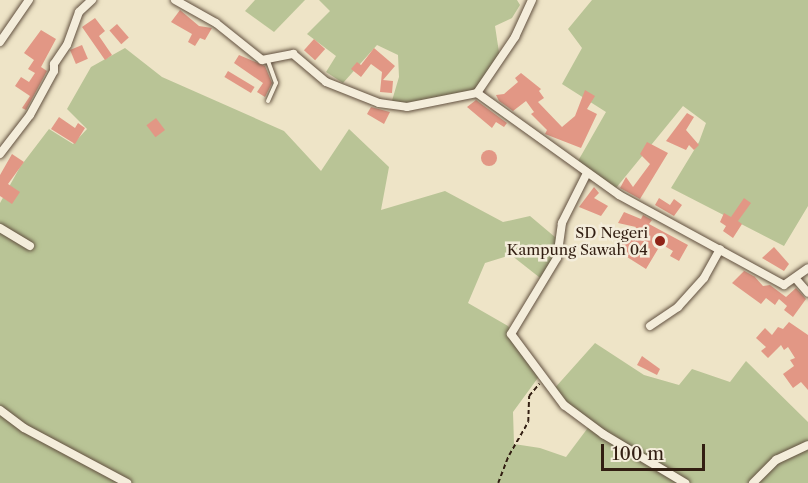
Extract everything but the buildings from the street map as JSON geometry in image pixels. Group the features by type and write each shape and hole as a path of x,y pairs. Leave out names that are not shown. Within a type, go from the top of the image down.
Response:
{"street":[{"path":"0,42 29,0"},
{"path":"0,154 30,115 54,71 54,64 67,45 79,12 92,0"},
{"path":"175,0 268,61 293,54 326,82 379,103 407,107 477,93 515,37 532,0"},
{"path":"477,93 586,175 784,285 796,279 808,268"},
{"path":"586,175 562,223 557,258 511,334 564,405 603,434 686,483"},
{"path":"0,228 30,246"},
{"path":"650,326 685,299 704,278 720,249"},
{"path":"796,279 808,292"},
{"path":"0,410 24,428 127,483"},
{"path":"753,483 776,460 808,445"}],"lane":[{"path":"267,101 276,82 268,61"}],"path":[{"path":"498,483 509,455 528,422 529,396 544,379"}],"green space":[{"path":"255,0 305,0 274,32 245,11"},
{"path":"319,0 517,0 520,5 512,18 495,26 500,59 478,90 411,108 391,104 399,77 398,55 377,45 343,83 326,72 336,56 307,34 330,11"},
{"path":"592,0 808,0 808,206 784,246 671,188 699,142 706,123 683,106 616,188 578,161 606,112 562,84 582,48 568,29"},
{"path":"125,48 162,77 284,131 321,171 349,129 389,167 381,210 445,191 503,222 530,216 568,248 544,281 511,255 485,263 468,303 508,326 540,375 513,412 514,444 540,448 566,457 590,425 553,390 595,343 644,375 679,385 692,369 730,382 746,361 808,422 808,483 0,483 0,203 20,167 49,129 73,144 87,129 67,109 91,67"}],"place":[{"name":"SD Negeri Kampung Sawah 04","path":"660,241"}]}
